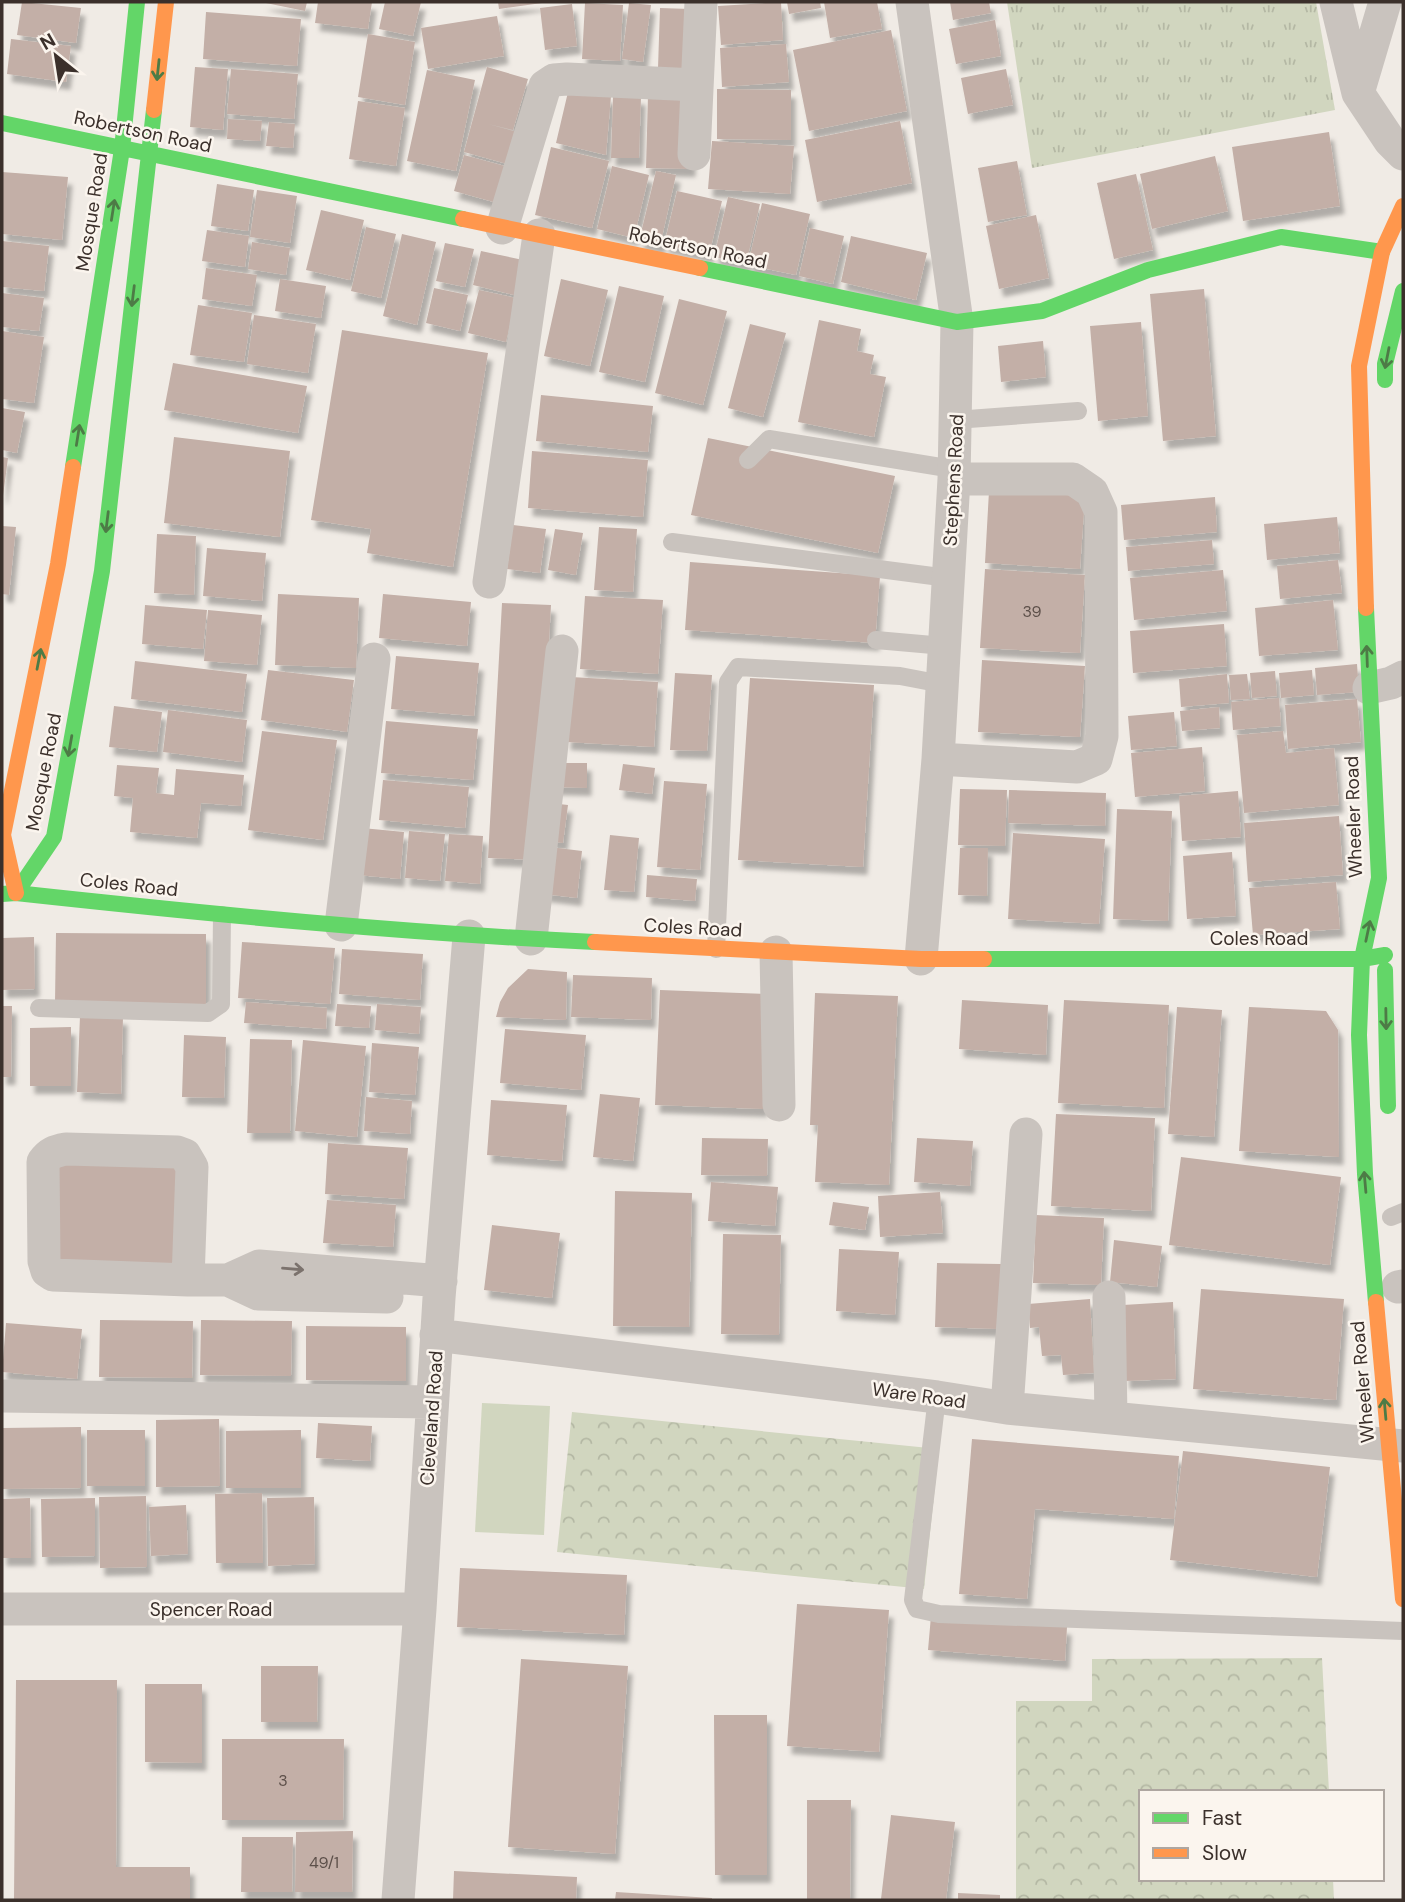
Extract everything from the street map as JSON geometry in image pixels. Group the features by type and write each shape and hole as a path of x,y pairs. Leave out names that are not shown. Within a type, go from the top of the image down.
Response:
{"street":[{"name":"Mosque Road","path":"9,894 3,835 58,564 122,149 137,2"},
{"name":"Mosque Road","path":"9,894 54,837 102,571 166,2"},
{"path":"694,154 701,2"},
{"name":"Stephens Road","path":"912,2 957,322 953,475 938,759 921,959"},
{"path":"1336,2 1358,93 1399,146"},
{"path":"1358,93 1383,8"},
{"path":"502,228 545,86 554,80 567,79 697,86"},
{"name":"Robertson Road","path":"2,123 957,322 1042,310 1148,270 1281,237 1382,252"},
{"name":"Wheeler Road","path":"1388,1121 1384,951 1379,878 1389,683 1369,553 1359,366 1382,252 1403,206"},
{"path":"489,582 539,235"},
{"path":"1385,392 1385,364 1403,291"},
{"path":"938,759 1077,766 1096,758 1102,736 1101,512 1092,492 1073,479 953,475"},
{"path":"531,939 562,651"},
{"path":"341,925 374,659"},
{"name":"Coles Road","path":"9,894 470,936 921,959 1384,951"},
{"name":"Cleveland Road","path":"398,1900 420,1609 436,1335 470,936"},
{"name":"Wheeler Road","path":"1384,951 1359,1035 1365,1174 1396,1446 1403,1599"},
{"path":"776,952 779,1105"},
{"path":"1007,1408 1026,1134"},
{"path":"188,1280 192,1167 185,1155 177,1152 66,1149 48,1155 43,1163 44,1261 47,1271 53,1275 188,1280 228,1280 258,1294 440,1290"},
{"path":"1109,1297 1111,1418"},
{"name":"Ware Road","path":"436,1335 1007,1408 1396,1446"},
{"path":"2,1396 432,1402"},
{"name":"Spencer Road","path":"2,1609 420,1609"}],"lane":[{"path":"955,421 1078,411"},
{"path":"748,460 769,439 953,475"},
{"path":"672,542 948,578"},
{"path":"876,640 944,646"},
{"path":"716,949 728,682 738,667 900,676 942,684"},
{"path":"39,1008 208,1013 221,1004 222,915"},
{"path":"937,1397 913,1600 918,1609 939,1614 1403,1631"}],"green space":[{"path":"1007,2 1316,2 1335,110 1032,168"},
{"path":"482,1403 550,1406 544,1535 475,1532"},
{"path":"572,1412 939,1449 924,1589 557,1552"},
{"path":"1322,1658 1329,1790 1139,1790 1139,1881 1333,1881 1334,1900 1016,1900 1016,1701 1092,1701 1092,1659"}],"building":[{"path":"22,2 81,8 76,43 17,35"},
{"path":"261,2 307,2 305,11"},
{"path":"318,2 372,2 368,29 315,23"},
{"path":"385,2 421,2 413,36 379,29"},
{"path":"498,2 542,2 542,3 499,9"},
{"path":"781,2 783,40 721,45 718,6"},
{"path":"787,2 820,2 821,8 789,14"},
{"path":"824,2 877,2 882,29 830,38"},
{"path":"950,2 989,2 991,13 953,20"},
{"path":"585,3 623,5 620,61 582,59"},
{"path":"629,3 651,5 643,62 622,59"},
{"path":"572,4 577,46 545,50 540,8"},
{"path":"660,8 690,9 689,69 658,68"},
{"path":"206,12 301,19 297,66 203,59"},
{"path":"497,16 504,56 428,69 421,28"},
{"path":"995,20 1001,56 956,64 949,29"},
{"path":"891,30 907,111 809,131 793,50"},
{"path":"368,34 415,42 405,105 358,97"},
{"path":"11,39 71,46 66,82 7,74"},
{"path":"786,44 789,82 722,87 720,48"},
{"path":"195,67 228,69 223,130 190,127"},
{"path":"487,67 528,79 513,130 488,124 521,133 511,165 464,152"},
{"path":"231,69 298,74 294,119 227,114"},
{"path":"1006,69 1013,105 968,114 961,78"},
{"path":"427,70 475,80 456,171 407,161"},
{"path":"717,89 791,90 791,140 717,139"},
{"path":"568,92 611,96 606,155 556,143"},
{"path":"648,95 692,96 691,169 646,168"},
{"path":"613,96 641,97 639,158 611,158"},
{"path":"358,101 405,108 396,166 349,159"},
{"path":"228,119 262,121 260,141 227,139"},
{"path":"900,121 912,183 817,202 805,140"},
{"path":"269,122 295,124 293,148 266,146"},
{"path":"1329,132 1340,206 1243,221 1232,147"},
{"path":"712,141 794,146 790,194 708,189"},
{"path":"551,147 609,161 592,228 535,215"},
{"path":"464,155 512,168 501,204 454,191"},
{"path":"1215,156 1228,211 1152,229 1140,174"},
{"path":"1017,161 1027,215 988,222 978,168"},
{"path":"612,166 649,175 634,238 597,229"},
{"path":"656,171 676,175 660,246 639,241"},
{"path":"2,172 68,177 62,240 2,234"},
{"path":"1136,174 1153,250 1114,259 1097,183"},
{"path":"217,184 254,190 248,231 211,226"},
{"path":"257,190 297,196 290,243 250,237"},
{"path":"677,191 722,201 709,255 664,245"},
{"path":"728,197 760,204 746,264 714,257"},
{"path":"762,203 810,214 796,275 748,265"},
{"path":"321,210 364,220 350,280 306,270"},
{"path":"1036,215 1049,278 999,289 986,226"},
{"path":"366,227 396,234 381,298 351,291"},
{"path":"810,228 844,236 833,284 799,276"},
{"path":"207,230 249,236 245,267 202,261"},
{"path":"402,234 436,242 417,325 383,316"},
{"path":"851,236 927,253 916,300 841,282"},
{"path":"2,241 49,246 44,291 2,287"},
{"path":"252,242 290,248 286,275 248,269"},
{"path":"445,243 474,249 465,287 436,281"},
{"path":"481,251 523,260 514,295 473,285"},
{"path":"206,268 257,275 252,306 202,299"},
{"path":"280,279 326,286 321,318 275,311"},
{"path":"561,279 608,290 590,366 544,356"},
{"path":"619,286 664,296 645,382 599,372"},
{"path":"434,288 468,295 460,331 426,323"},
{"path":"1204,289 1216,436 1163,441 1150,294"},
{"path":"479,290 516,298 506,342 468,333"},
{"path":"2,293 44,298 39,331 2,327"},
{"path":"679,299 727,311 703,405 655,393"},
{"path":"198,305 252,313 244,362 190,355"},
{"path":"254,315 316,324 308,373 247,364"},
{"path":"819,320 861,329 857,351 874,355 870,374 886,377 874,437 798,422"},
{"path":"1141,322 1148,416 1098,421 1090,326"},
{"path":"750,324 786,333 763,417 728,408"},
{"path":"342,330 488,353 453,567 367,553 371,529 311,520"},
{"path":"2,331 44,337 34,403 2,399"},
{"path":"1043,341 1046,377 1001,382 998,346"},
{"path":"173,363 307,386 298,433 164,410"},
{"path":"541,395 653,406 648,452 536,441"},
{"path":"2,408 25,412 17,453 2,450"},
{"path":"174,437 290,451 280,537 164,523"},
{"path":"708,438 895,476 878,553 691,515"},
{"path":"532,451 648,460 643,517 528,508"},
{"path":"2,457 8,458 3,496 2,496"},
{"path":"989,491 1085,496 1080,569 985,563"},
{"path":"1215,497 1217,532 1124,540 1121,505"},
{"path":"1337,517 1340,553 1267,560 1264,524"},
{"path":"513,525 546,529 540,573 507,569"},
{"path":"2,526 16,527 9,595 2,594"},
{"path":"599,527 637,529 633,592 594,590"},
{"path":"555,529 583,533 576,575 548,570"},
{"path":"157,534 196,536 194,595 154,593"},
{"path":"1212,540 1214,564 1128,571 1126,547"},
{"path":"207,548 266,553 262,601 203,596"},
{"path":"1338,560 1342,593 1280,599 1277,566"},
{"path":"690,562 880,576 875,643 685,630"},
{"path":"985,569 1085,575 1080,653 980,648"},
{"path":"1223,570 1227,611 1134,620 1130,578"},
{"path":"278,594 359,598 356,668 275,665"},
{"path":"383,594 471,602 467,646 379,638"},
{"path":"585,596 663,600 658,674 580,669"},
{"path":"1333,600 1338,650 1259,656 1255,608"},
{"path":"502,603 551,605 537,860 488,858"},
{"path":"145,605 207,610 203,649 142,644"},
{"path":"208,610 262,615 257,665 204,661"},
{"path":"1224,624 1227,666 1133,673 1130,631"},
{"path":"396,656 479,663 474,716 391,709"},
{"path":"982,660 1085,666 1080,737 978,732"},
{"path":"135,661 247,674 242,712 131,699"},
{"path":"1357,664 1359,692 1317,695 1315,668"},
{"path":"268,670 354,680 347,732 261,720"},
{"path":"1312,670 1314,695 1281,698 1279,673"},
{"path":"1275,671 1277,696 1252,698 1250,673"},
{"path":"675,673 712,675 707,751 670,750"},
{"path":"1227,674 1229,703 1181,707 1179,679"},
{"path":"1247,674 1250,699 1231,700 1229,675"},
{"path":"571,677 658,682 654,747 566,742"},
{"path":"750,678 874,685 863,867 738,860"},
{"path":"1279,698 1281,726 1233,730 1231,702"},
{"path":"1357,699 1361,742 1288,749 1285,705"},
{"path":"114,706 162,712 157,752 109,747"},
{"path":"1219,707 1220,728 1182,731 1180,711"},
{"path":"168,710 247,720 242,762 163,752"},
{"path":"1174,712 1177,746 1131,750 1128,716"},
{"path":"386,721 478,729 473,780 381,773"},
{"path":"262,731 337,740 323,840 248,830"},
{"path":"1283,731 1286,753 1334,748 1339,805 1244,813 1237,735"},
{"path":"1202,747 1205,791 1135,797 1131,753"},
{"path":"552,763 587,763 587,788 551,787"},
{"path":"623,764 655,768 652,794 619,790"},
{"path":"117,765 159,768 156,793 174,795 176,769 244,775 241,806 201,803 197,838 130,832 133,798 114,796"},
{"path":"383,780 469,787 465,828 379,820"},
{"path":"664,781 707,784 700,870 657,867"},
{"path":"960,789 1007,790 1005,846 958,845"},
{"path":"1009,790 1106,793 1105,826 1008,823"},
{"path":"1238,791 1241,837 1182,841 1179,796"},
{"path":"550,803 568,805 563,843 545,841"},
{"path":"1117,809 1172,811 1168,921 1113,919"},
{"path":"1339,816 1343,875 1248,882 1244,823"},
{"path":"362,828 404,832 400,879 358,875"},
{"path":"409,831 445,834 440,881 405,878"},
{"path":"1013,833 1105,839 1099,924 1008,919"},
{"path":"449,834 483,836 480,884 445,881"},
{"path":"610,835 639,838 634,892 604,890"},
{"path":"550,847 582,851 577,898 544,894"},
{"path":"960,848 988,848 987,896 958,895"},
{"path":"1232,852 1236,916 1187,919 1183,856"},
{"path":"647,875 697,879 695,901 646,897"},
{"path":"1336,882 1340,929 1253,935 1249,888"},
{"path":"56,933 206,934 206,1004 55,1003"},
{"path":"34,937 35,989 2,990 2,938"},
{"path":"242,942 335,948 330,1004 238,998"},
{"path":"342,949 423,954 420,1000 339,994"},
{"path":"528,969 567,972 566,1020 496,1017 508,988"},
{"path":"573,975 652,978 651,1020 571,1017"},
{"path":"660,990 767,994 763,1109 655,1105"},
{"path":"815,993 898,996 889,1185 815,1182 818,1125 810,1125"},
{"path":"962,1000 1048,1005 1046,1055 959,1049"},
{"path":"1064,1000 1169,1005 1164,1108 1058,1103"},
{"path":"246,1002 327,1008 326,1029 244,1023"},
{"path":"337,1004 371,1006 369,1028 335,1026"},
{"path":"377,1004 421,1007 419,1034 375,1030"},
{"path":"2,1006 12,1006 11,1077 2,1077"},
{"path":"1177,1007 1222,1010 1214,1137 1168,1134"},
{"path":"1249,1007 1326,1011 1338,1030 1339,1157 1239,1151"},
{"path":"80,1016 123,1017 121,1094 77,1092"},
{"path":"71,1027 71,1086 30,1086 30,1028"},
{"path":"505,1029 586,1035 581,1090 500,1083"},
{"path":"184,1035 226,1037 224,1098 182,1097"},
{"path":"250,1039 292,1040 290,1133 247,1133"},
{"path":"303,1040 366,1046 357,1137 295,1131"},
{"path":"372,1043 419,1047 415,1095 369,1092"},
{"path":"600,1094 640,1098 633,1161 593,1157"},
{"path":"366,1097 412,1101 410,1134 364,1131"},
{"path":"491,1100 567,1105 562,1161 487,1155"},
{"path":"1056,1114 1155,1118 1151,1211 1051,1206"},
{"path":"702,1138 768,1139 767,1176 701,1175"},
{"path":"917,1138 973,1141 970,1186 914,1182"},
{"path":"328,1143 408,1148 404,1199 325,1194"},
{"path":"1181,1157 1341,1177 1330,1265 1169,1245"},
{"path":"52,1161 176,1161 176,1265 52,1265"},
{"path":"711,1182 778,1187 775,1226 708,1221"},
{"path":"615,1191 692,1193 689,1327 613,1326"},
{"path":"940,1192 943,1233 880,1237 878,1196"},
{"path":"327,1200 396,1205 393,1247 323,1243"},
{"path":"833,1202 869,1207 865,1230 829,1225"},
{"path":"1036,1215 1104,1218 1101,1285 1033,1283"},
{"path":"492,1225 560,1233 552,1298 484,1290"},
{"path":"723,1234 781,1235 779,1335 721,1334"},
{"path":"1114,1240 1162,1246 1157,1287 1110,1282"},
{"path":"839,1249 899,1252 895,1315 836,1311"},
{"path":"937,1263 1001,1264 999,1329 935,1327"},
{"path":"1201,1289 1344,1299 1336,1400 1193,1389"},
{"path":"1090,1299 1094,1373 1063,1375 1061,1355 1042,1356 1039,1327 1030,1328 1028,1304"},
{"path":"1173,1302 1176,1379 1125,1381 1123,1305"},
{"path":"100,1320 193,1321 192,1378 99,1377"},
{"path":"201,1320 292,1321 291,1376 200,1375"},
{"path":"6,1323 82,1329 77,1379 2,1372"},
{"path":"306,1326 406,1327 406,1381 306,1380"},
{"path":"219,1419 220,1486 156,1487 156,1420"},
{"path":"318,1423 372,1426 370,1461 316,1458"},
{"path":"81,1427 81,1488 2,1489 2,1428"},
{"path":"87,1430 145,1430 145,1486 87,1486"},
{"path":"301,1430 301,1488 226,1488 226,1431"},
{"path":"972,1439 1179,1456 1174,1519 1035,1509 1027,1599 959,1594"},
{"path":"1183,1451 1330,1467 1317,1577 1170,1560"},
{"path":"262,1493 263,1563 216,1563 215,1494"},
{"path":"146,1496 147,1567 100,1568 99,1497"},
{"path":"314,1497 315,1564 268,1566 267,1498"},
{"path":"30,1498 31,1558 2,1558 2,1499"},
{"path":"95,1498 95,1556 42,1557 41,1499"},
{"path":"186,1505 188,1554 151,1556 149,1507"},
{"path":"460,1568 627,1575 624,1635 457,1627"},
{"path":"797,1604 889,1610 879,1752 787,1746"},
{"path":"931,1616 1067,1627 1065,1661 928,1650"},
{"path":"521,1659 628,1666 615,1854 508,1847"},
{"path":"261,1666 318,1666 317,1722 261,1722"},
{"path":"16,1680 117,1680 116,1867 190,1867 190,1900 14,1900"},
{"path":"145,1684 202,1684 202,1763 145,1762"},
{"path":"714,1715 767,1715 767,1875 715,1875"},
{"path":"222,1739 344,1739 343,1820 222,1820"},
{"path":"807,1800 851,1800 850,1900 807,1900"},
{"path":"891,1815 955,1822 946,1900 881,1899"},
{"path":"353,1831 352,1892 295,1892 296,1832"},
{"path":"242,1837 293,1837 292,1892 241,1892"},
{"path":"454,1871 577,1877 576,1900 453,1900"},
{"path":"616,1892 712,1898 712,1900 615,1900"},
{"path":"958,1893 1000,1895 1000,1900 958,1900"}],"traffic: fast":[{"path":"73,467 122,149 137,2"},
{"path":"16,893 54,837 102,571 154,110"},
{"path":"2,123 463,219"},
{"path":"700,268 957,322 1042,311 1148,270 1281,237 1382,252"},
{"path":"1385,380 1385,364 1403,291"},
{"path":"1366,608 1379,878 1362,959 1359,1035 1365,1174 1376,1302"},
{"path":"2,894 16,893 377,928 595,942"},
{"path":"984,959 1362,959 1385,955"},
{"path":"1385,970 1388,1106"}],"traffic: slow":[{"path":"154,110 166,2"},
{"path":"1366,608 1359,366 1382,252 1403,206"},
{"path":"463,219 700,268"},
{"path":"16,893 3,835 58,564 73,467"},
{"path":"595,942 921,959 984,959"},
{"path":"1376,1302 1403,1599"}]}
